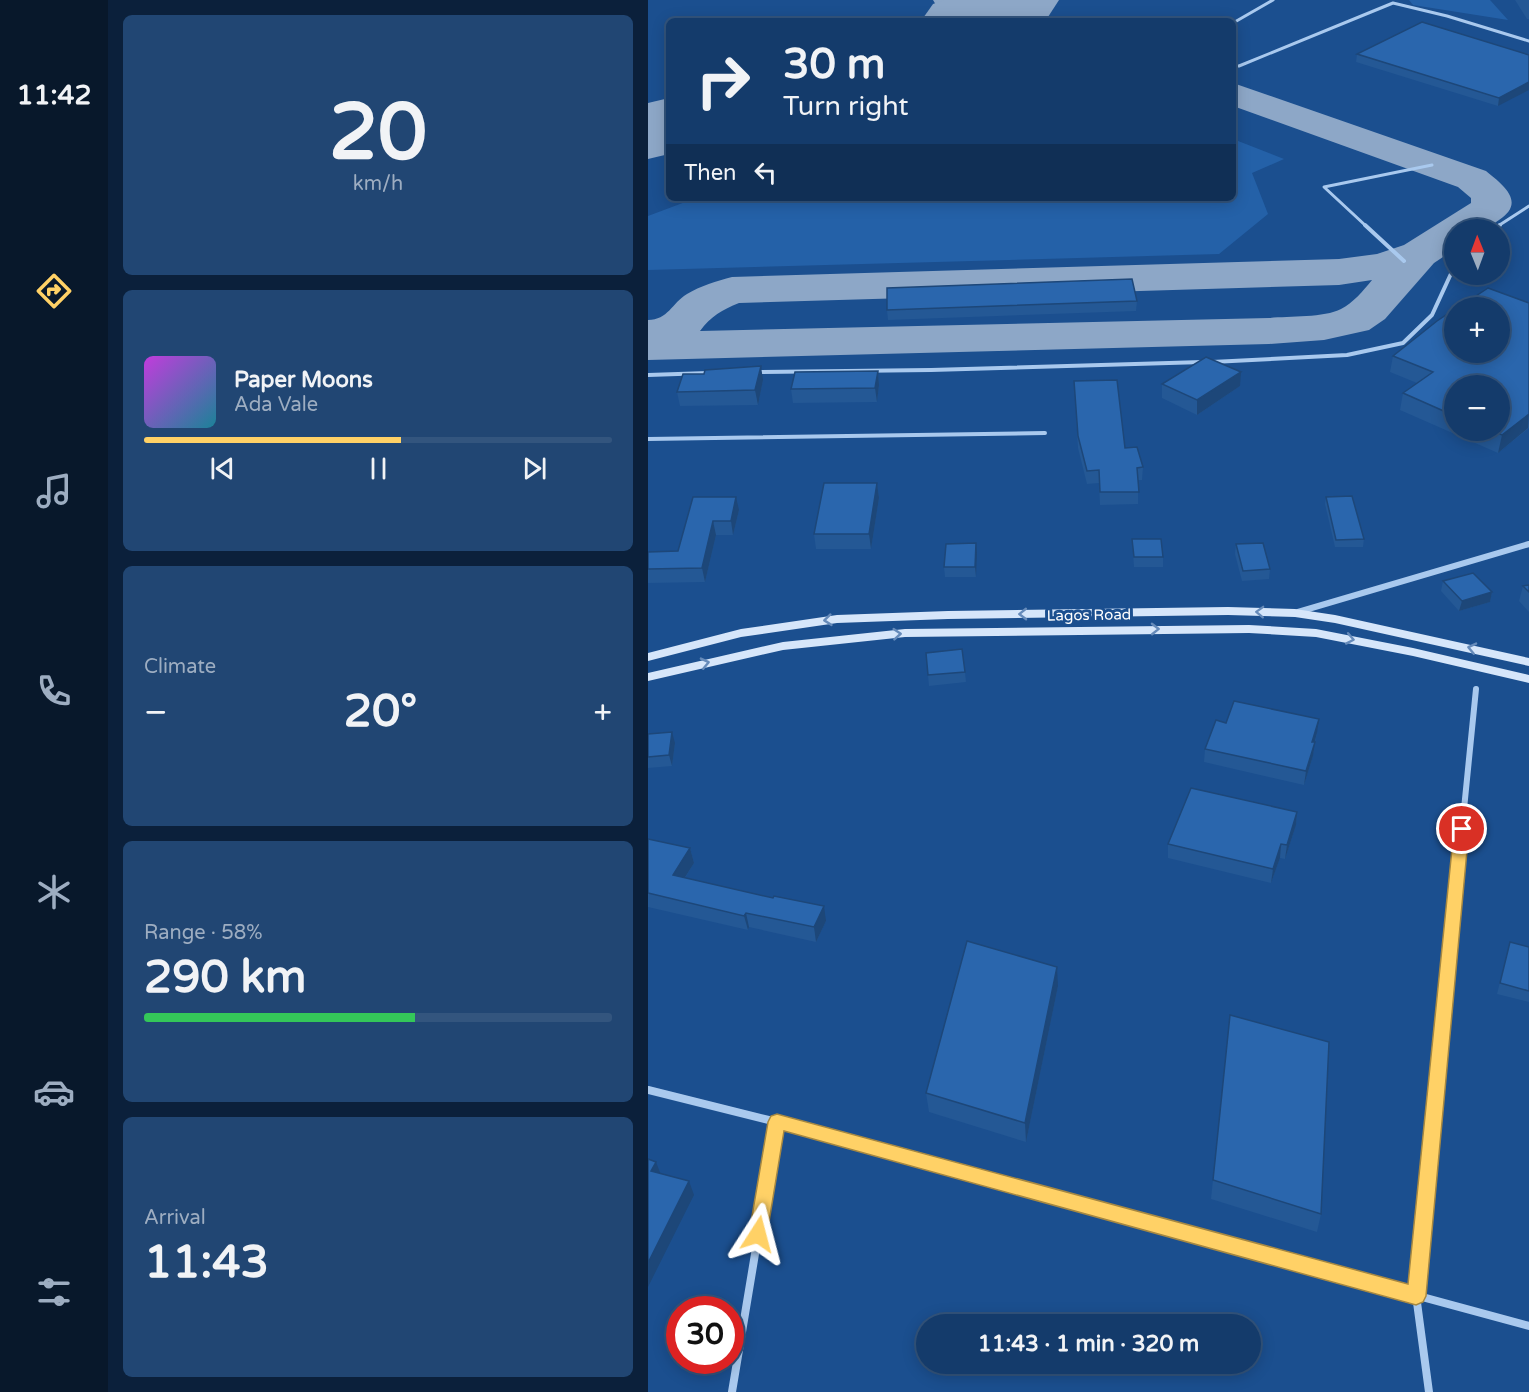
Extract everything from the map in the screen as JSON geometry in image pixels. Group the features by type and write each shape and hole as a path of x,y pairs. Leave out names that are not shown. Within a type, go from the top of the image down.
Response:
{"main road":[{"name":"Lagos Road","path":"648,657 741,633 837,619 1133,612 1295,613 1376,626 1529,662"},
{"name":"Lagos Road","path":"648,677 783,646 905,633 1226,629 1316,633 1413,652 1529,679"}],"street":[{"path":"1295,613 1529,544"},
{"path":"1429,1392 1416,1296 1476,689"},
{"path":"648,1089 1529,1326"},
{"path":"732,1392 777,1122"}],"lane":[{"path":"1236,21 1273,0"},
{"path":"1236,66 1393,3 1447,16 1529,41"},
{"path":"1404,261 1323,187 1432,165"},
{"path":"1509,219 1529,206"},
{"path":"746,372 942,370 1297,359 1347,355 1403,342 1432,315 1446,285"},
{"path":"648,375 713,373"},
{"path":"648,440 1045,433"}],"shaded area":[{"path":"1409,0 1490,0 1508,20 1413,5"},
{"path":"1236,140 1284,159 1252,173 1268,214 1219,254 648,270 648,216 688,201 1236,201"}],"building":[{"path":"1422,22 1529,55 1529,82 1499,98 1357,54"},
{"path":"1132,279 1137,301 887,310 887,288"},
{"path":"1488,288 1529,303 1529,414 1510,429 1510,375 1444,375 1444,411 1403,393 1433,372 1393,356 1444,316 1444,363 1510,363 1510,297 1474,297"},
{"path":"1206,357 1241,372 1197,400 1162,384"},
{"path":"761,366 755,390 677,392 683,374 704,374 705,370"},
{"path":"878,371 875,388 791,389 795,372"},
{"path":"1117,380 1125,448 1137,447 1143,467 1137,468 1139,492 1100,492 1099,470 1087,471 1078,436 1074,381"},
{"path":"824,483 877,483 869,534 814,534"},
{"path":"1352,496 1364,539 1336,540 1326,497"},
{"path":"693,497 736,497 731,521 713,521 702,568 648,569 648,552 678,551"},
{"path":"1132,539 1161,539 1163,557 1134,557"},
{"path":"976,543 975,567 944,567 946,544"},
{"path":"1263,543 1270,569 1243,571 1236,544"},
{"path":"1473,573 1492,592 1462,601 1443,581"},
{"path":"962,649 965,672 928,675 926,653"},
{"path":"1234,701 1319,719 1306,771 1205,749 1216,720 1226,723"},
{"path":"672,732 669,755 648,757 648,734"},
{"path":"1191,788 1297,812 1287,845 1281,844 1273,869 1168,844"},
{"path":"648,839 690,848 673,875 773,898 774,896 824,906 814,927 746,913 744,916 648,893"},
{"path":"967,941 1057,967 1025,1123 926,1093"},
{"path":"1510,942 1529,947 1529,991 1500,983"},
{"path":"1230,1015 1329,1042 1321,1214 1213,1180"},
{"path":"648,1159 656,1162 651,1171 689,1181 648,1263"}],"taxiway":[{"path":"946,18 952,5 949,0"},
{"path":"1033,0 1028,9 1033,18"},
{"path":"1236,95 1472,179 1491,194 1491,208 1474,219"},
{"path":"1419,254 1444,238"},
{"path":"648,333 658,333 683,324 693,310 704,302 732,290 1339,272 1383,266 1419,254"},
{"path":"648,346 1269,331 1324,327 1353,321 1369,310 1419,254"}],"runway":[{"path":"969,18 1020,0"},
{"path":"648,132 666,126"}],"route":[{"path":"758,1234 777,1122 1416,1296 1462,829"}]}
